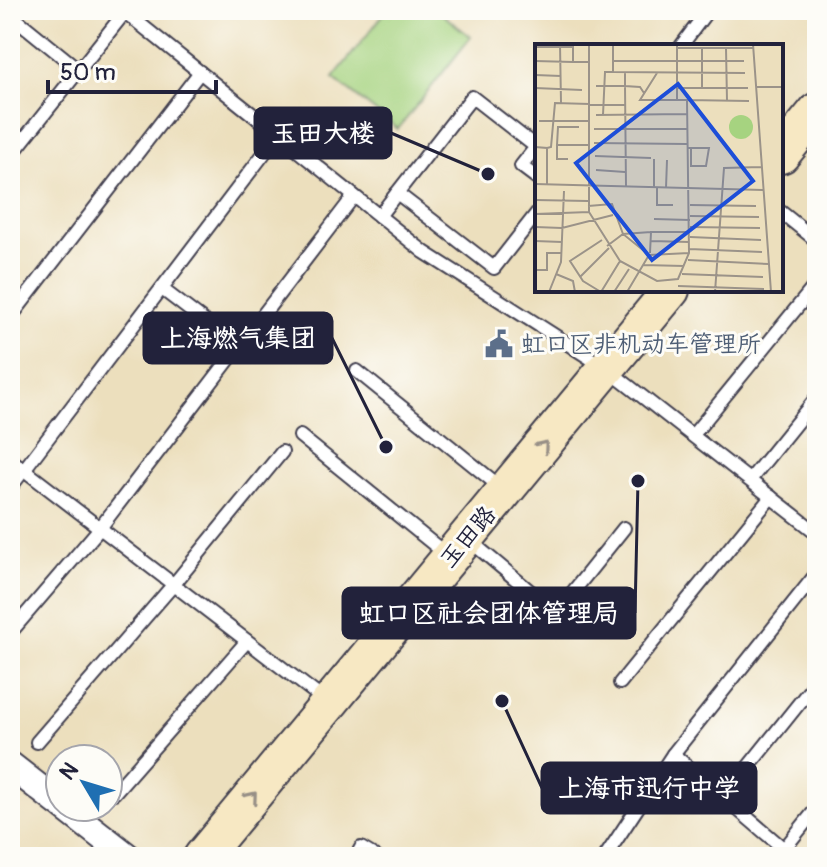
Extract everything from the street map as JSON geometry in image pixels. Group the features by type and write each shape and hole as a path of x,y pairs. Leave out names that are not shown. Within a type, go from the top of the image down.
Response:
{"street":[{"path":"783,153 817,111"},
{"name":"玉田路","path":"202,857 669,292"},
{"path":"10,765 44,791"},
{"path":"85,823 128,857"}],"lane":[{"path":"682,44 708,10"},
{"path":"10,157 126,11 424,252 607,369 771,497 815,527"},
{"path":"18,15 79,70"},
{"path":"10,318 200,72"},
{"path":"379,216 472,97 535,146"},
{"path":"10,488 278,135"},
{"path":"535,148 521,166 535,176"},
{"path":"397,193 494,268 535,216"},
{"path":"10,633 100,528 354,196"},
{"path":"783,214 817,241"},
{"path":"693,435 817,283"},
{"path":"162,289 238,347"},
{"path":"357,371 505,491"},
{"path":"750,480 817,397"},
{"path":"300,436 556,613 624,528"},
{"path":"37,742 174,584 282,452"},
{"path":"10,459 329,704"},
{"path":"620,683 771,497"},
{"path":"605,857 673,754 817,573"},
{"path":"124,782 247,641"},
{"path":"724,797 817,681"},
{"path":"673,754 785,853 817,808"},
{"path":"356,857 361,848 376,857"}],"green space":[{"path":"387,10 437,10 471,37 398,129 333,78"}],"place":[{"name":"玉田大楼","path":"488,174"},
{"name":"虹口区非机动车管理所","path":"499,344"},
{"name":"上海燃气集团","path":"386,447"},
{"name":"虹口区社会团体管理局","path":"638,481"},
{"name":"上海市迅行中学","path":"502,701"}]}
